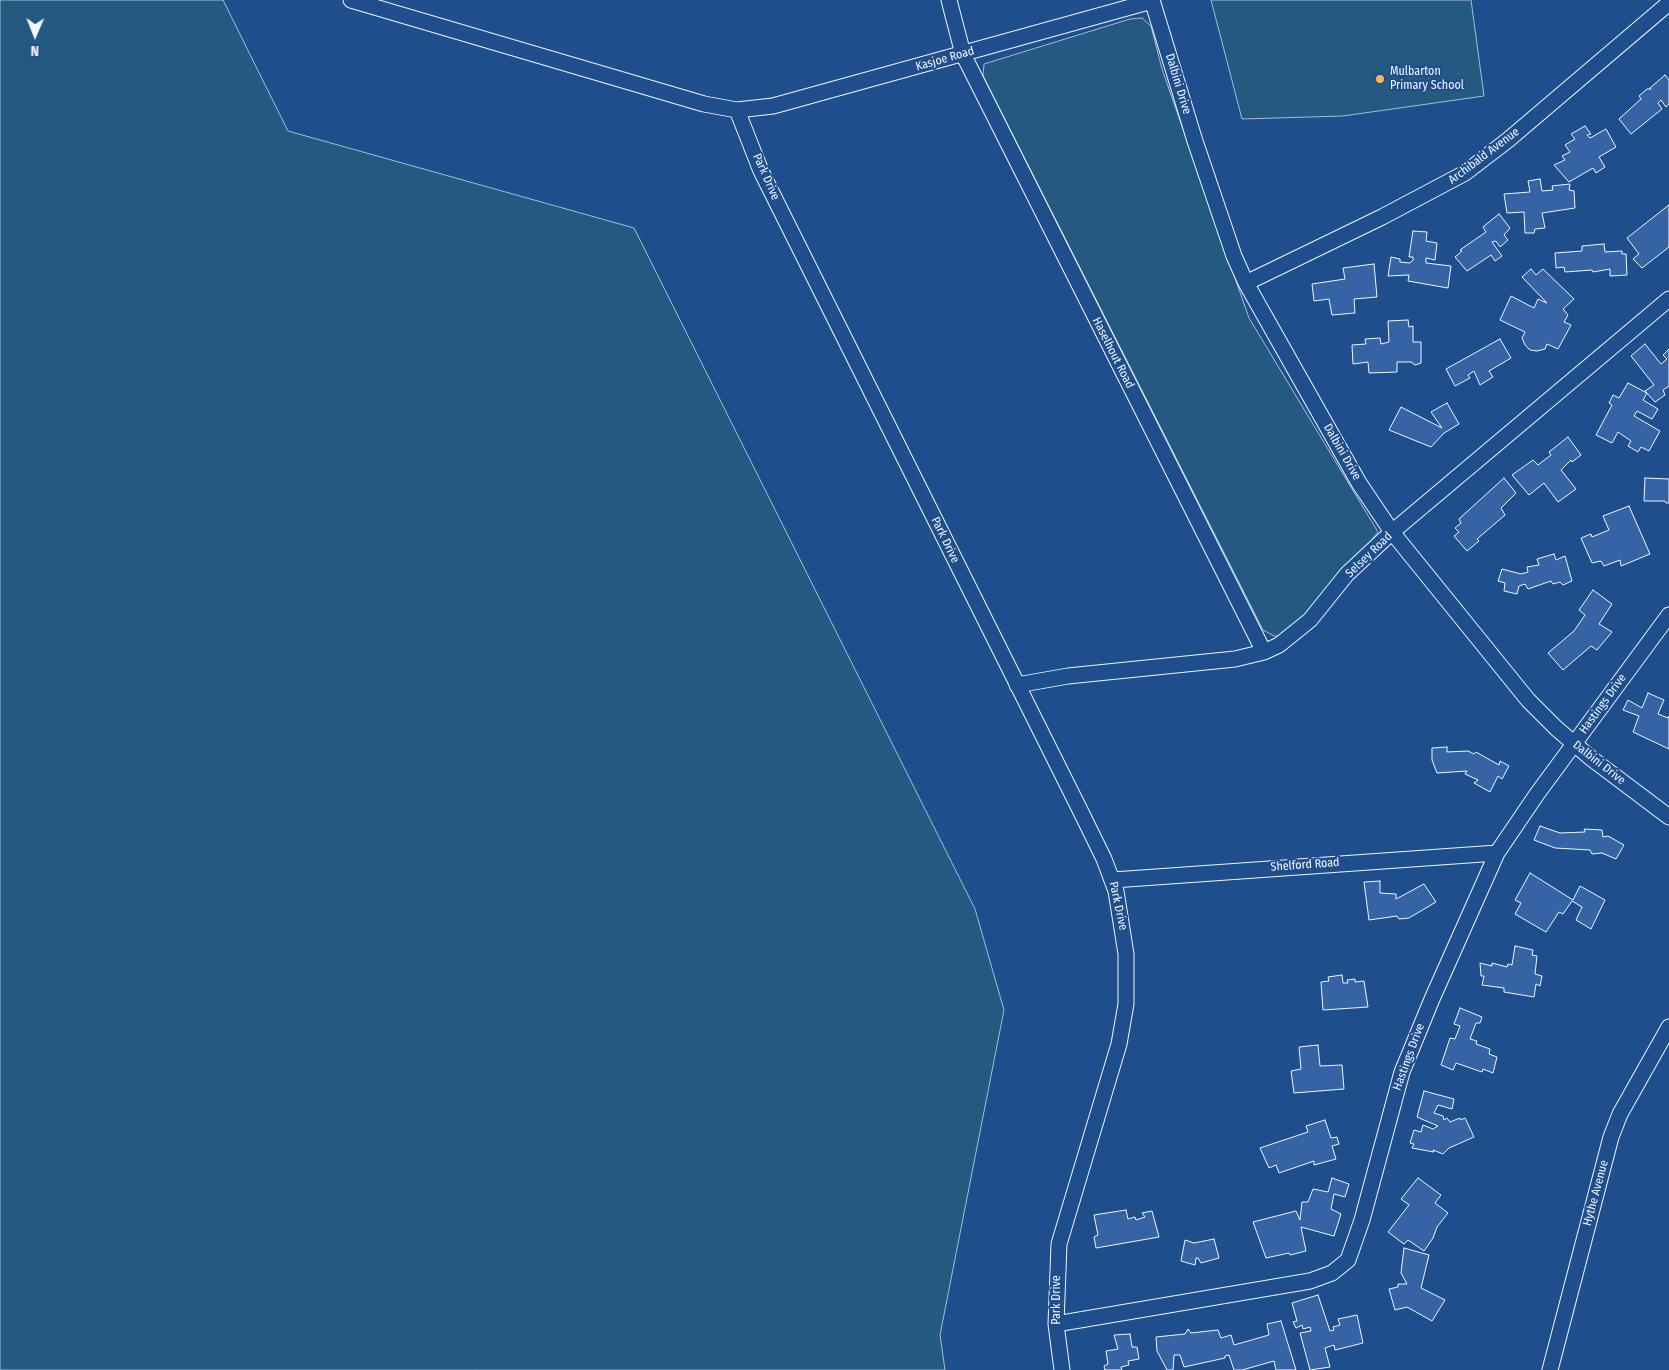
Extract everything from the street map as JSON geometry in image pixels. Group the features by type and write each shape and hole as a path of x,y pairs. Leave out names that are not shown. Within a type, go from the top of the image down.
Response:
{"street":[{"path":"351,0 704,104 737,110"},
{"name":"Haselhout Road","path":"949,0 963,54 1264,652"},
{"name":"Kasjoe Road","path":"737,110 773,106 1152,1"},
{"name":"Dalbini Drive","path":"1152,1 1210,188 1246,283 1359,482 1392,532 1528,700 1574,744 1669,817"},
{"name":"Archibald Avenue","path":"1246,283 1382,217 1465,173 1508,140 1669,3"},
{"name":"Park Drive","path":"737,110 761,171 1113,880 1120,907 1126,954 1126,1004 1119,1044 1062,1233 1057,1269 1056,1324 1062,1370"},
{"name":"Selsey Road","path":"1017,685 1068,676 1235,659 1264,652 1300,630 1347,574 1392,532 1669,299"},
{"name":"Hastings Drive","path":"1056,1324 1310,1281 1332,1273 1348,1260 1354,1246 1402,1072 1432,999 1497,853 1518,819 1669,615"},
{"name":"Shelford Road","path":"1113,880 1497,853"},
{"name":"Hythe Avenue","path":"1550,1370 1611,1137 1620,1114 1669,1027"}],"shaded area":[{"path":"0,0 223,0 288,131 634,228 975,909 1004,1010 940,1335 945,1370 0,1370"},
{"path":"1211,0 1471,0 1484,96 1343,116 1242,119"},
{"path":"1142,18 1151,26 1162,69 1249,318 1378,532 1312,616 1283,636 1274,636 1263,630 983,76 984,64 1130,19"}],"building":[{"path":"1665,75 1669,80 1669,104 1666,107 1661,100 1658,103 1662,109 1631,134 1619,119 1641,99 1639,96 1647,89 1651,89"},
{"path":"1585,126 1591,134 1587,135 1590,138 1606,129 1616,147 1599,157 1605,167 1596,173 1593,168 1569,182 1554,165 1565,160 1562,156 1570,152 1565,145 1575,139 1571,134"},
{"path":"1540,179 1542,191 1553,190 1552,186 1570,184 1569,190 1574,191 1575,208 1542,213 1545,228 1535,229 1534,233 1525,233 1524,212 1507,213 1504,194 1530,192 1528,181"},
{"path":"1669,205 1669,247 1642,268 1633,259 1639,254 1627,238"},
{"path":"1499,214 1510,228 1504,235 1508,240 1500,247 1496,241 1492,242 1502,256 1495,261 1491,255 1467,271 1455,257 1462,251 1460,250 1486,232 1483,227"},
{"path":"1413,231 1427,232 1426,241 1437,243 1435,260 1426,258 1426,263 1451,266 1448,288 1408,281 1409,275 1388,276 1391,257 1400,259 1400,262 1410,263 1413,260 1413,257 1409,257"},
{"path":"1604,244 1605,252 1622,251 1622,254 1626,254 1627,275 1610,276 1610,269 1593,272 1592,270 1565,272 1564,267 1556,268 1555,253 1582,251 1582,246"},
{"path":"1374,264 1377,297 1354,299 1355,313 1332,315 1329,299 1314,301 1312,284 1345,279 1343,268"},
{"path":"1531,269 1536,275 1543,269 1574,299 1563,309 1568,315 1564,322 1571,325 1558,349 1547,344 1545,349 1530,350 1522,338 1525,332 1500,320 1511,296 1534,308 1538,299 1547,303 1522,277"},
{"path":"1408,320 1409,327 1413,326 1413,342 1421,342 1421,363 1415,365 1411,362 1397,362 1397,372 1369,373 1368,362 1353,364 1352,345 1366,344 1365,339 1380,338 1381,344 1389,342 1388,321"},
{"path":"1500,339 1511,358 1489,371 1493,377 1480,385 1474,371 1468,375 1470,378 1455,386 1446,369"},
{"path":"1645,344 1661,364 1667,359 1663,355 1669,349 1669,386 1663,390 1665,395 1655,402 1645,391 1654,385 1631,356"},
{"path":"1628,383 1647,393 1643,400 1658,409 1652,419 1637,411 1634,416 1660,431 1649,451 1641,447 1638,452 1628,446 1631,441 1618,432 1612,443 1596,435 1612,405 1609,403 1613,395 1619,398"},
{"path":"1447,403 1459,424 1444,433 1431,447 1389,430 1401,407 1442,428 1431,412"},
{"path":"1568,437 1581,455 1572,462 1571,460 1561,470 1576,489 1558,502 1544,483 1529,495 1512,475 1533,460 1538,465 1551,455 1549,452"},
{"path":"1504,478 1516,493 1501,508 1505,515 1477,539 1479,541 1467,551 1454,536 1459,532 1455,528 1461,523 1459,519"},
{"path":"1645,478 1669,479 1669,503 1665,501 1644,501"},
{"path":"1629,506 1650,554 1621,566 1620,560 1604,566 1601,561 1592,563 1581,538 1591,534 1592,537 1609,530 1603,516"},
{"path":"1554,554 1556,560 1565,556 1572,581 1563,585 1560,582 1553,584 1551,581 1528,589 1525,584 1519,586 1517,594 1504,591 1505,583 1498,581 1502,569 1521,574 1528,572 1527,567 1539,565 1537,559"},
{"path":"1593,590 1612,604 1599,624 1612,632 1597,650 1591,646 1563,670 1548,653 1574,631 1585,615 1579,610"},
{"path":"1648,693 1664,700 1658,714 1668,718 1669,716 1669,749 1633,732 1639,716 1623,710 1628,700 1642,708"},
{"path":"1447,747 1447,752 1468,751 1474,754 1476,752 1499,765 1500,761 1509,766 1502,779 1498,776 1490,792 1474,783 1478,780 1465,774 1467,771 1437,773 1432,760 1432,748"},
{"path":"1540,826 1560,833 1585,832 1584,829 1602,830 1603,837 1608,836 1624,845 1616,859 1602,853 1592,854 1590,850 1555,848 1534,840"},
{"path":"1530,873 1573,900 1580,886 1605,900 1591,929 1576,920 1582,907 1572,901 1563,914 1559,912 1546,932 1515,914 1521,903 1515,900"},
{"path":"1380,881 1380,893 1396,894 1396,899 1424,884 1436,902 1409,918 1399,919 1397,916 1369,920 1364,882"},
{"path":"1515,946 1533,950 1532,955 1537,956 1535,974 1542,976 1540,986 1536,984 1534,997 1504,992 1504,988 1482,985 1484,976 1481,976 1480,963 1492,966 1492,963 1507,967 1508,964 1512,965"},
{"path":"1342,975 1343,983 1348,983 1347,980 1355,979 1355,982 1364,981 1368,1007 1323,1010 1321,982 1329,981 1328,977"},
{"path":"1460,1008 1482,1017 1480,1023 1476,1023 1470,1039 1477,1041 1476,1044 1490,1049 1489,1054 1497,1057 1493,1073 1483,1069 1482,1072 1456,1063 1453,1070 1441,1065 1450,1038 1455,1039 1460,1026 1454,1024"},
{"path":"1318,1045 1320,1066 1342,1065 1344,1089 1294,1093 1291,1071 1301,1069 1299,1047"},
{"path":"1424,1091 1454,1099 1452,1109 1438,1105 1434,1113 1443,1116 1444,1120 1447,1118 1450,1122 1465,1118 1474,1137 1449,1148 1443,1154 1433,1150 1434,1152 1412,1148 1414,1144 1410,1143 1414,1130 1421,1132 1423,1125 1433,1129 1438,1126 1417,1117"},
{"path":"1325,1120 1331,1138 1337,1137 1339,1144 1332,1146 1336,1159 1314,1165 1314,1161 1279,1173 1276,1165 1269,1168 1260,1148 1308,1132 1306,1126"},
{"path":"1332,1178 1349,1184 1345,1197 1334,1194 1331,1209 1341,1214 1334,1236 1301,1227 1306,1251 1266,1258 1253,1222 1296,1211 1300,1220 1302,1202 1308,1202 1313,1189 1328,1192"},
{"path":"1418,1178 1441,1195 1435,1203 1448,1213 1437,1227 1433,1238 1424,1251 1408,1240 1404,1244 1388,1232 1409,1205 1401,1199"},
{"path":"1126,1210 1128,1219 1135,1217 1136,1220 1145,1217 1142,1213 1152,1211 1159,1237 1096,1248 1094,1237 1098,1235 1094,1215"},
{"path":"1214,1239 1219,1258 1201,1263 1196,1258 1195,1265 1181,1261 1185,1240 1194,1243"},
{"path":"1404,1248 1429,1255 1421,1288 1445,1300 1432,1321 1407,1307 1395,1310 1389,1289 1398,1287 1398,1284 1407,1284 1401,1273"},
{"path":"1318,1295 1330,1331 1334,1330 1333,1327 1340,1325 1338,1319 1357,1315 1363,1343 1335,1350 1334,1345 1325,1348 1330,1367 1310,1370 1300,1333 1311,1331 1310,1327 1303,1329 1302,1325 1296,1328 1293,1322 1297,1321 1292,1303"},
{"path":"1281,1321 1296,1370 1276,1370 1274,1361 1242,1370 1234,1370 1229,1355 1225,1356 1225,1358 1184,1367 1180,1355 1174,1355 1173,1370 1167,1370 1157,1351 1156,1337 1185,1334 1188,1329 1191,1333 1218,1330 1221,1338 1231,1335 1234,1345 1269,1335 1267,1324"},
{"path":"1130,1334 1132,1347 1137,1347 1139,1359 1128,1361 1129,1365 1121,1367 1122,1370 1105,1370 1104,1366 1108,1364 1106,1351 1118,1349 1114,1335"}],"place":[{"name":"Mulbarton Primary School","path":"1380,79"}]}
